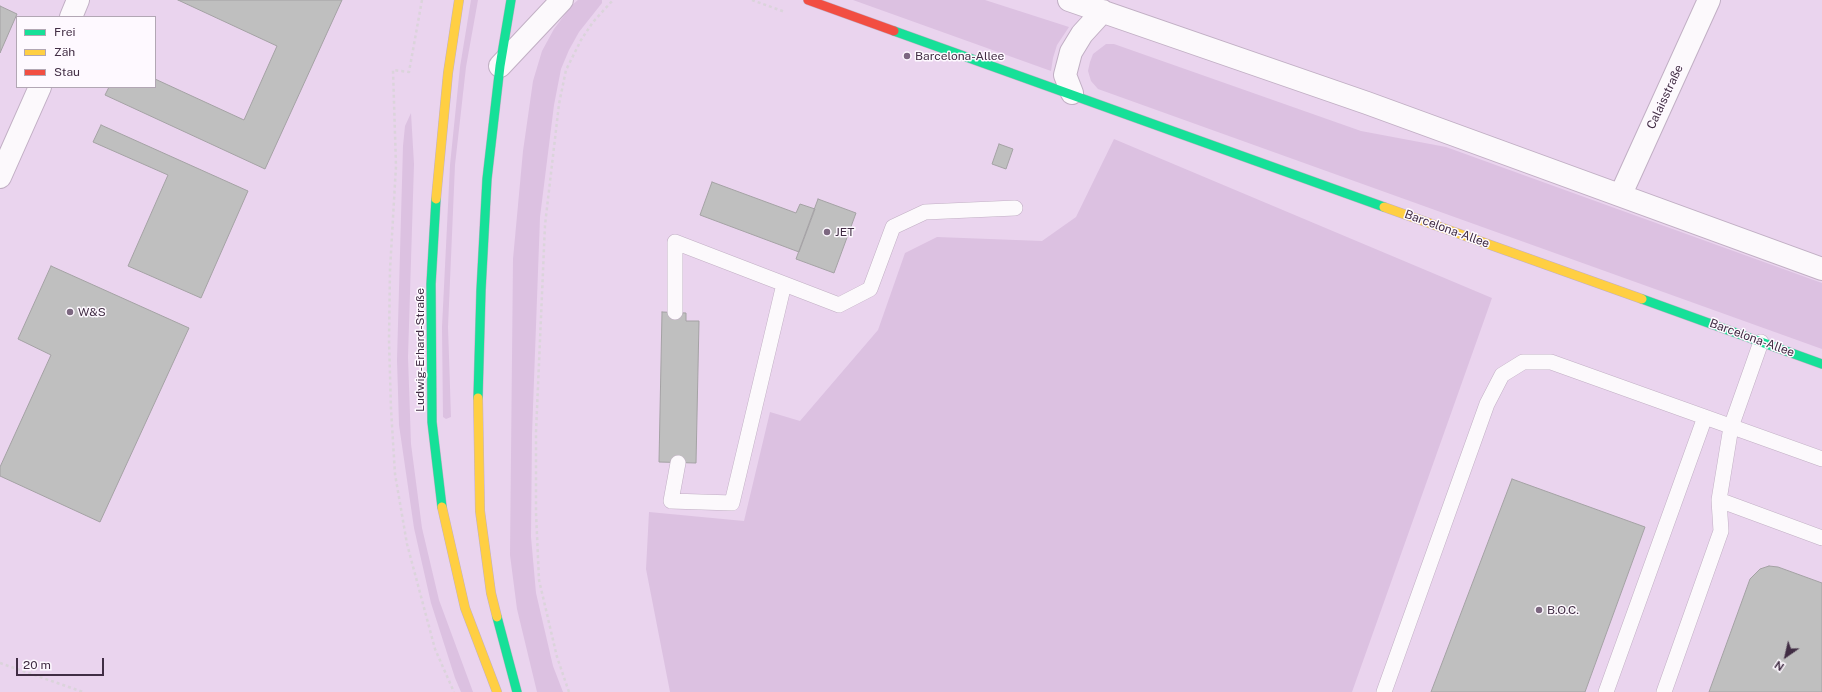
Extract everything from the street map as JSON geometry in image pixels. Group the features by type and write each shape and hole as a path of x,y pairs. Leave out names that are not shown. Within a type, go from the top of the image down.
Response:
{"main road":[{"name":"Ludwig-Erhard-Straße","path":"459,0 448,73 437,174 431,284 432,422 444,526 465,608 497,692"},
{"path":"511,0 500,66 487,179 480,290 478,416 479,502 491,594 517,692"},
{"name":"Barcelona-Allee","path":"808,0 1072,93 1822,364"}],"street":[{"path":"71,16 78,0"},
{"path":"500,66 562,0"},
{"path":"1069,0 1620,194 1822,269"},
{"name":"Calaisstraße","path":"1620,194 1709,0"},
{"path":"1072,93 1065,75 1071,52 1082,34 1103,11"},
{"path":"0,177 40,88"}],"lane":[{"path":"675,312 675,242 839,305 870,289 893,227 925,212 1015,208"},
{"path":"678,463 671,501 732,503 784,284"},
{"path":"1664,692 1721,531 1719,500 1731,426 1761,342"},
{"path":"1384,692 1487,404 1502,375 1523,362 1551,362 1822,459"},
{"path":"1606,692 1705,417"},
{"path":"1719,500 1822,538"}],"path":[{"path":"422,0 409,72 393,70 396,166 390,270 389,340 395,474 407,544 435,649 454,692"},
{"path":"569,692 557,657 539,572 536,513 536,432 545,225 559,104 566,70 581,40 593,22 613,0"},
{"path":"0,663 83,692"}],"shaded area":[{"path":"471,0 478,0 466,67 455,165 448,327 451,417 446,419 443,417 442,327 450,165 460,67"},
{"path":"578,0 602,0 602,3 579,32 569,50 561,69 554,105 540,217 532,434 531,537 536,593 553,666 563,692 537,692 517,609 510,555 513,259 523,151 533,81 542,51 554,29 572,5"},
{"path":"853,0 985,0 1069,27 1057,45 1051,71"},
{"path":"1106,44 1114,44 1361,131 1446,147 1822,283 1822,349 1098,89 1091,81 1088,71 1093,54"},
{"path":"411,113 414,164 408,357 411,444 422,528 439,600 473,692 461,692 455,678 431,603 414,528 399,425 397,360 403,146 405,126"},
{"path":"1114,139 1492,298 1352,692 670,692 646,569 649,512 744,521 770,412 800,421 878,330 905,253 937,237 1042,241 1076,217"}],"building":[{"path":"178,0 342,0 265,169 105,95 108,88 156,88 156,79 244,120 277,46"},
{"path":"0,6 17,14 0,53"},
{"path":"101,125 248,191 201,298 128,266 168,175 93,142"},
{"path":"999,144 1013,149 1006,169 992,164"},
{"path":"712,182 796,213 800,204 815,209 799,252 700,215"},
{"name":"JET","path":"818,199 856,213 834,273 796,259"},
{"path":"51,266 189,328 100,522 0,476 0,467 51,355 18,339"},
{"path":"662,312 686,313 686,321 699,321 696,463 659,462"},
{"name":"B.O.C.","path":"1512,479 1645,527 1585,692 1431,692"},
{"path":"1769,566 1778,567 1822,583 1822,692 1709,692 1750,579 1760,569"}],"traffic: fast":[{"path":"478,398 481,290 487,179 500,66 511,0"},
{"path":"894,31 1384,207"},
{"path":"436,199 431,284 432,422 442,507"},
{"path":"1642,299 1822,364"},
{"path":"497,617 517,692"}],"traffic: slow":[{"path":"436,199 448,73 459,0"},
{"path":"1384,207 1642,299"},
{"path":"478,398 480,511 491,593 497,617"},
{"path":"442,507 465,608 497,692"}],"traffic: jam":[{"path":"808,0 894,31"}],"place":[{"name":"Barcelona-Allee","path":"907,56"},
{"name":"JET","path":"827,232"},
{"name":"W&S","path":"70,312"},
{"name":"B.O.C.","path":"1539,610"}]}
